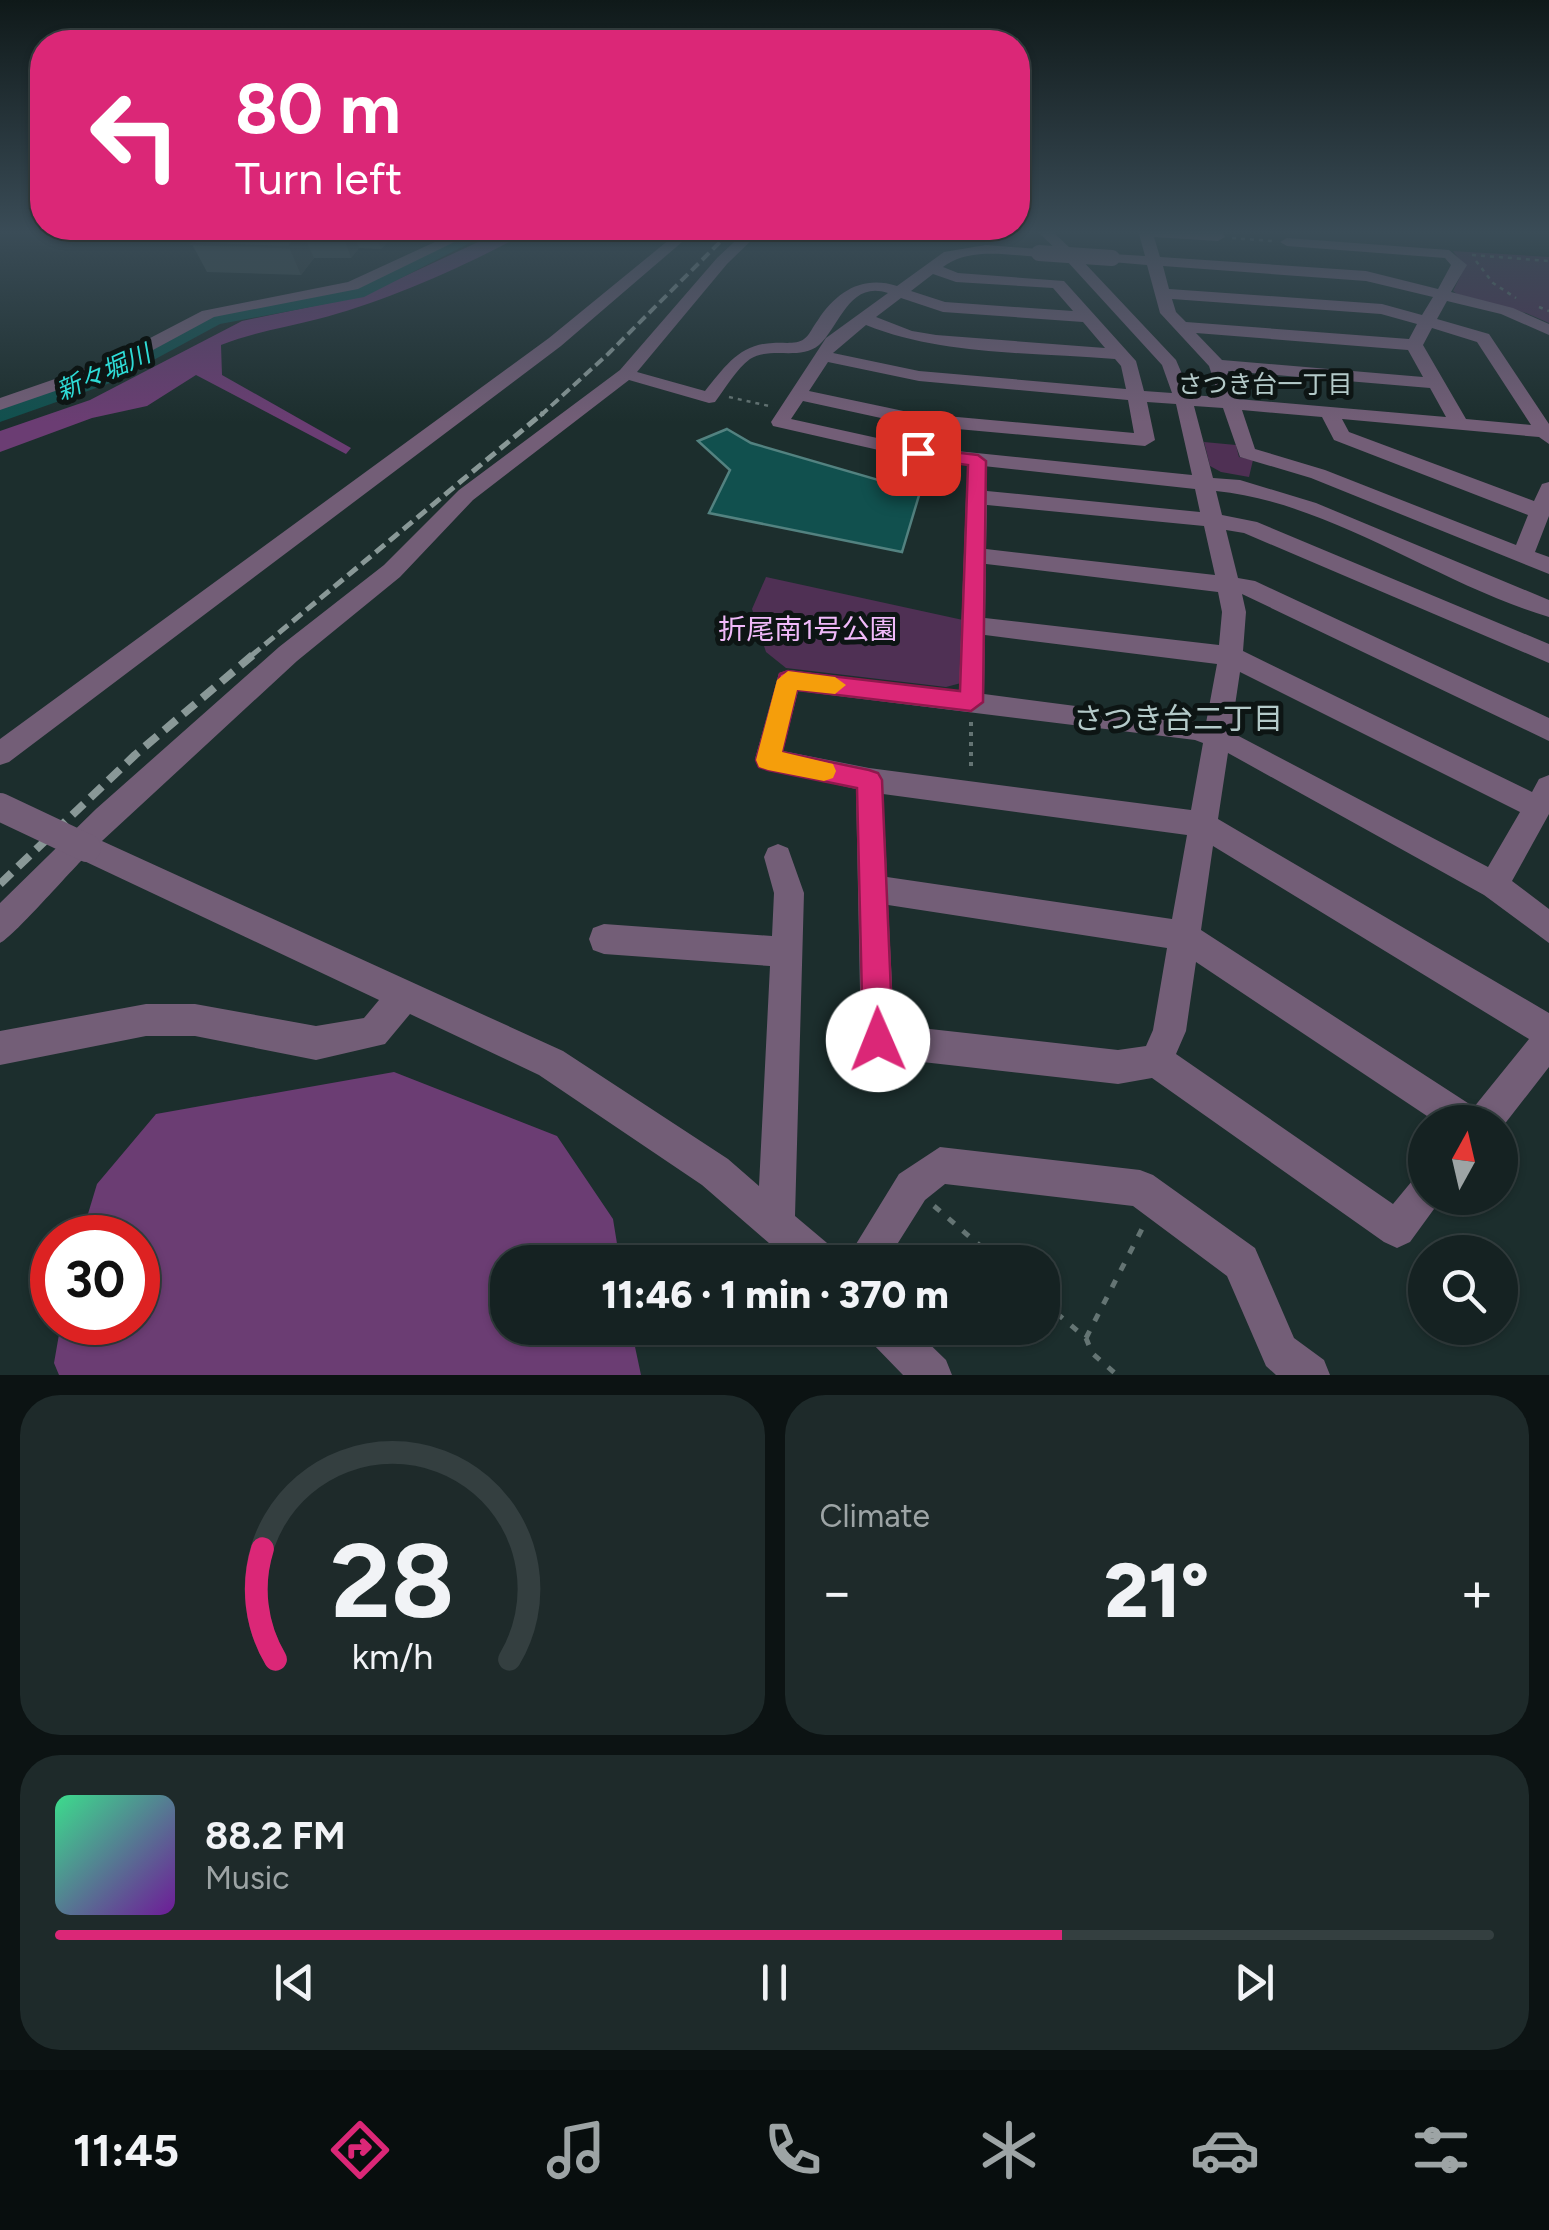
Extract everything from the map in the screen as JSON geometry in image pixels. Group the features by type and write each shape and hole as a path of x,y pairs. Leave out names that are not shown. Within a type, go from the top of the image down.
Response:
{"street":[{"path":"0,404 110,366 208,314 305,294"},
{"path":"0,754 555,342 613,294"},
{"path":"0,928 18,903 120,805 288,654 392,571 466,495 626,374 694,294"},
{"path":"626,374 709,398 742,356 766,348 802,347 812,341 827,318 852,294"},
{"path":"895,294 832,342 787,404 780,422 918,453 1240,487 1308,508 1549,609"},
{"path":"904,294 943,307 1088,317"},
{"path":"787,404 1146,440 1130,365 1067,294"},
{"path":"1105,294 1170,364 1184,401 1234,612 1169,1031 1156,1062"},
{"path":"1162,294 1168,313 1217,365 1247,453 1318,474 1549,566"},
{"path":"1178,294 1382,310 1483,338 1548,434"},
{"path":"1311,294 1316,304"},
{"path":"1414,345 1443,294"},
{"path":"1448,294 1518,315 1549,330"},
{"path":"864,318 908,336 936,340 1121,354"},
{"path":"1182,327 1414,345"},
{"path":"1414,345 1460,425"},
{"path":"823,356 919,376 1548,434"},
{"path":"1217,365 1435,383"},
{"path":"1330,414 1341,436 1539,511"},
{"path":"971,702 978,461"},
{"path":"1523,555 1549,489"},
{"path":"976,497 1213,520 1289,541 1549,654"},
{"path":"975,555 1247,587 1549,730"},
{"path":"974,625 1230,656 1543,797 1494,885"},
{"path":"1549,928 1494,885 1198,730 788,680 768,760 869,780 1202,824 1549,1032"},
{"path":"869,780 876,889 878,1040 1118,1068 1156,1062 1397,1229 1408,1215"},
{"path":"0,807 551,1063 716,1172 800,1245"},
{"path":"776,1223 788,893 778,857"},
{"path":"876,889 1182,935 1440,1105"},
{"path":"604,939 787,952"},
{"path":"0,1048 146,1020 195,1020 316,1043 373,1032 405,994"},
{"path":"1497,1105 1549,1040"},
{"path":"875,1245 912,1187 940,1165 1140,1188 1241,1262 1280,1352 1309,1375"},
{"path":"902,1345 931,1375"}],"path":[{"path":"1512,294 1524,301"},
{"path":"1533,305 1549,311"},
{"path":"720,395 787,404"},
{"path":"971,702 971,794"},
{"path":"912,1187 979,1245"},
{"path":"1086,1338 1157,1198"},
{"path":"1060,1316 1086,1338 1092,1354 1116,1375"}],"green space":[{"path":"1458,294 1549,294 1549,323"},
{"path":"1204,442 1236,445 1239,457 1253,460 1249,477 1210,466"},
{"name":"折尾南1号公園","path":"766,577 963,620 961,683 946,687 786,668 766,652 752,609"}],"shaded area":[{"path":"393,294 221,345 222,375 351,448 346,454 196,375 147,406 92,418 0,452 0,431 90,400 242,321 362,296"},
{"path":"394,1072 557,1136 613,1219 617,1245 490,1245 490,1345 635,1345 641,1375 59,1375 54,1363 57,1345 160,1345 160,1215 88,1215 97,1184 156,1114"}],"water":[{"path":"727,429 751,443 920,492 902,552 709,513 730,470 698,441"}],"waterway":[{"name":"新々堀川","path":"0,414 104,377 213,318 344,294"}],"railway":[{"path":"540,416 668,294"},
{"path":"251,656 543,413"},
{"path":"0,884 135,755 254,654"}],"slow traffic":[{"path":"824,771 768,760 788,680 835,685"}],"district":[{"name":"さつき台一丁目","path":"1265,384"},
{"name":"さつき台二丁目","path":"1178,719"}],"route":[{"path":"878,1040 876,889 869,780 768,760 788,680 971,702 978,461 918,453"}]}
